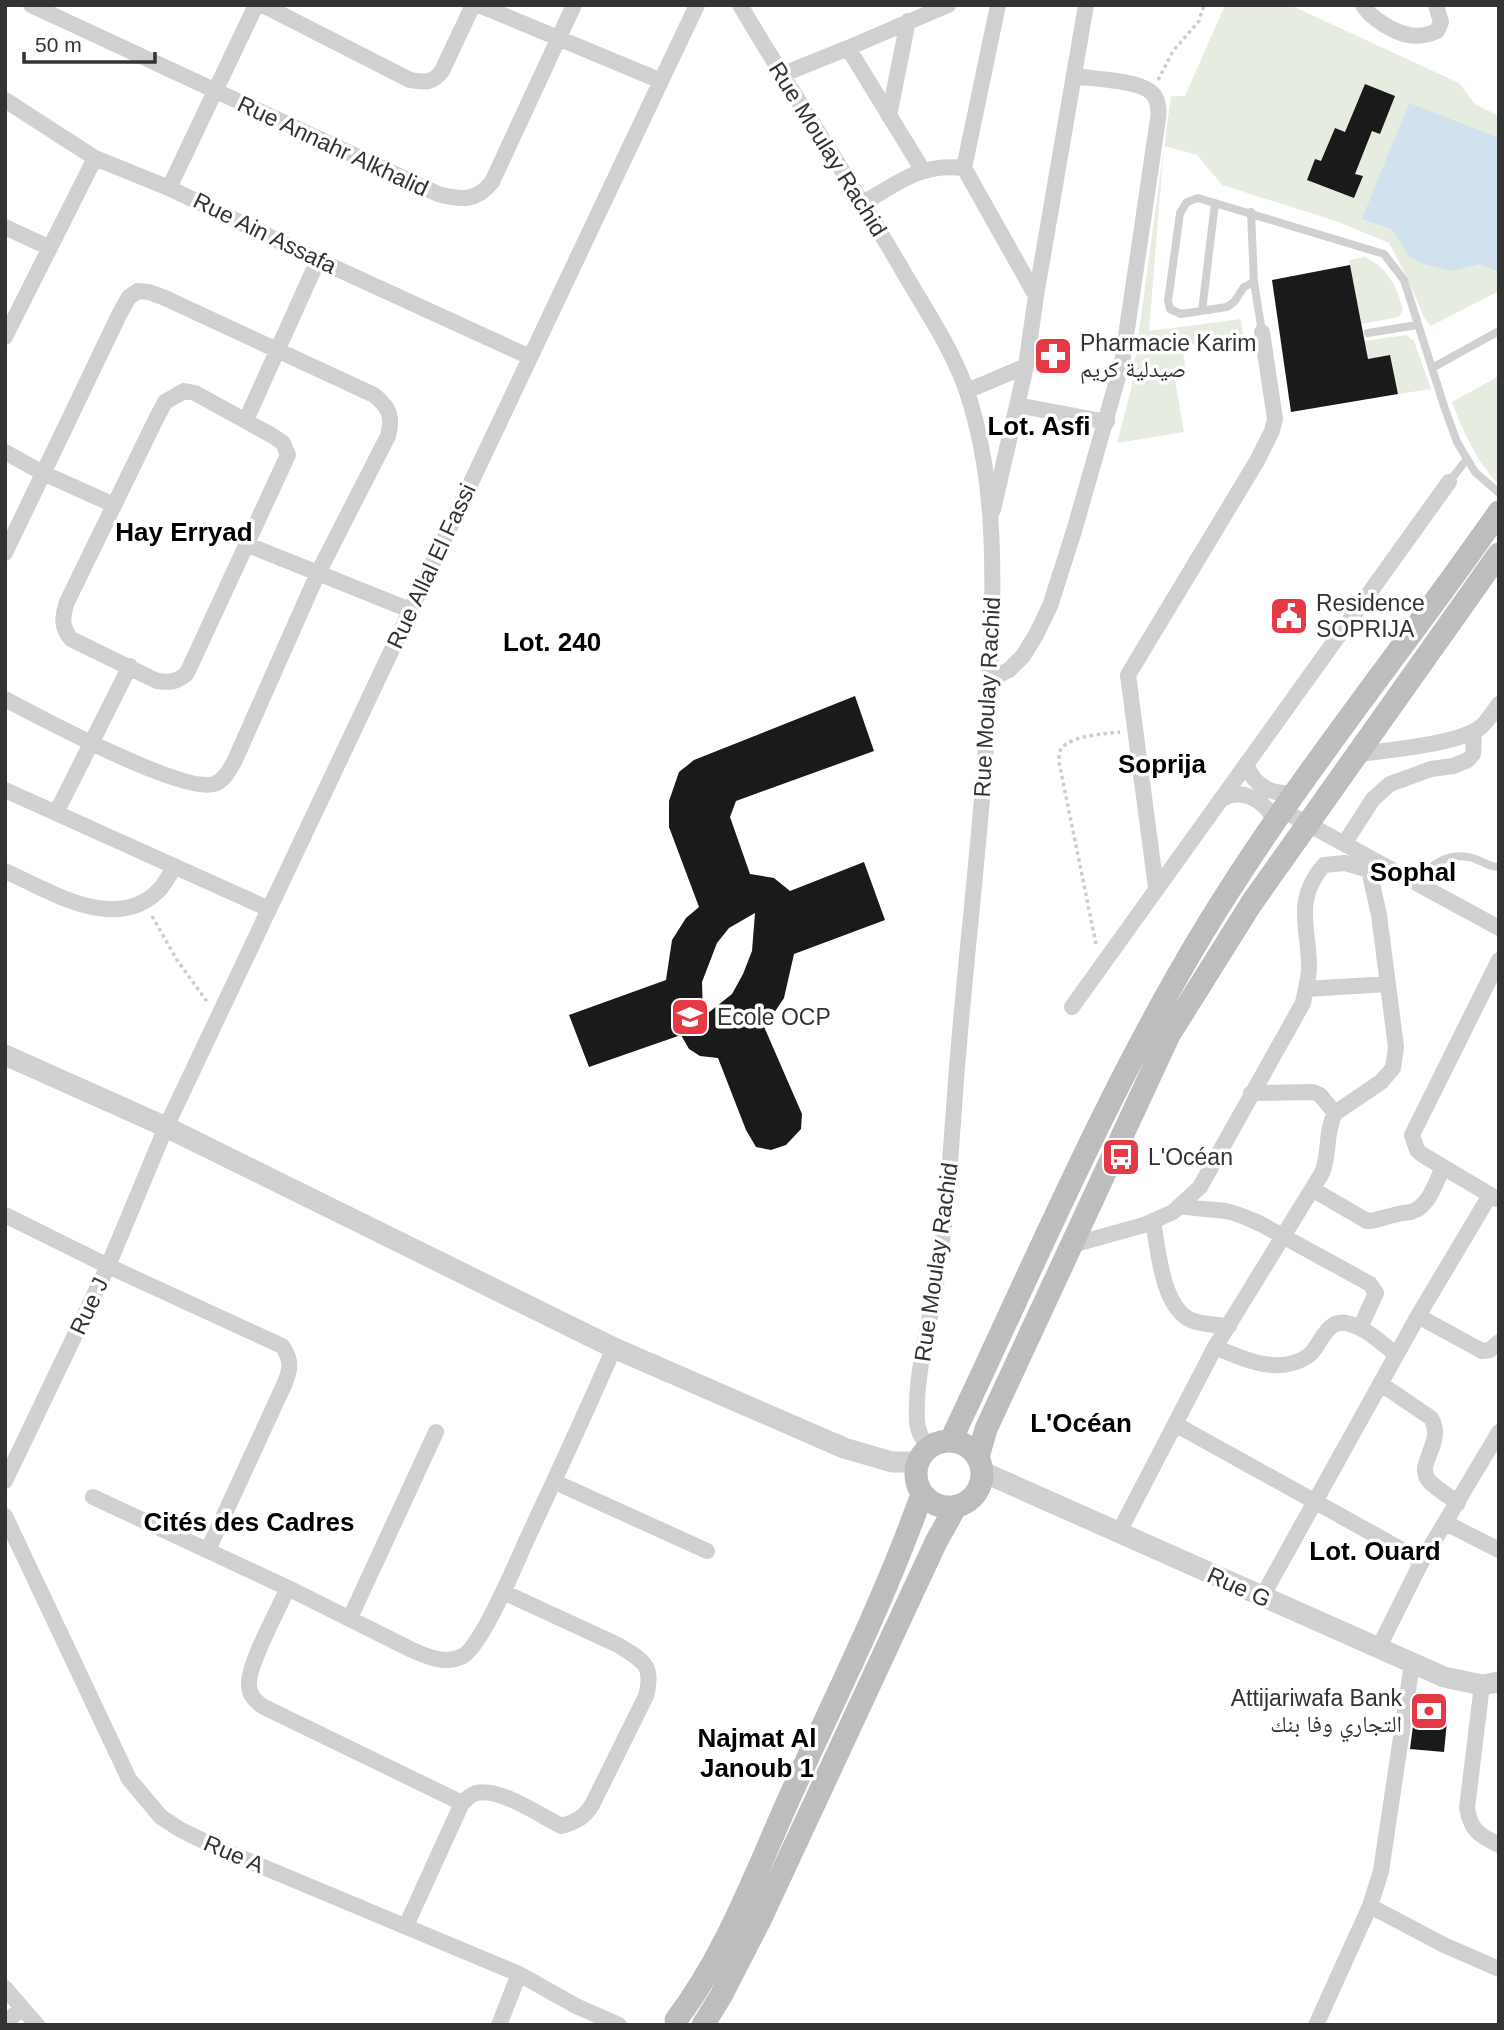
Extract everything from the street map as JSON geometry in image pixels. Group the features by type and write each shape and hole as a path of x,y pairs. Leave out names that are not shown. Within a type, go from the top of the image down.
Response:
{"main road":[{"path":"951,1440 1148,1025 1204,931 1284,808 1499,512"},
{"path":"980,1464 962,1443 943,1440 923,1454 915,1479 922,1494 937,1505 956,1506 966,1502 980,1487 980,1464 986,1429 1169,1035 1251,904 1499,554"},
{"path":"676,2023 697,1992 740,1908 894,1569 922,1494"},
{"path":"703,2025 761,1918 936,1542 956,1506"}],"street":[{"name":"Rue Annahr Alkhalid","path":"31,5 438,194 455,198 470,198 484,192 492,182 574,5"},
{"path":"169,188 256,5"},
{"path":"263,5 411,80 425,83 436,78 442,71 473,5"},
{"path":"479,5 661,82"},
{"name":"Rue Allal El Fassi","path":"166,1128 697,5"},
{"name":"Rue Moulay Rachid","path":"740,5 922,303 967,391 981,451 991,520 994,581 978,853 950,1161 937,1280 917,1415 923,1454"},
{"path":"781,75 948,5"},
{"path":"998,5 964,168 1036,296"},
{"path":"991,520 1026,366 1086,5"},
{"path":"1363,5 1383,22 1409,36 1427,36 1437,31 1441,22 1436,5"},
{"path":"889,116 908,21"},
{"path":"848,48 922,169"},
{"path":"990,679 1009,670 1023,656 1050,607 1107,422 1122,363 1158,119 1157,101 1152,93 1140,86 1074,76"},
{"name":"Rue Ain Assafa","path":"5,100 94,158 169,188 530,357"},
{"path":"5,337 94,158"},
{"path":"863,203 922,169 943,165 964,168"},
{"path":"5,227 50,248"},
{"path":"246,420 318,260"},
{"path":"5,553 119,315 129,297 138,291 165,298 374,396 384,403 390,412 388,436 318,573 235,760 226,775 217,783 205,786 187,782 90,743 5,699"},
{"path":"1156,888 1128,675 1257,461 1272,431 1275,408 1262,332"},
{"path":"967,391 1026,366"},
{"path":"184,391 195,393 246,420 283,443 288,455 187,673 180,680 170,683 157,681 71,639 63,624 67,602 165,402 184,391"},
{"path":"1017,405 1107,422"},
{"path":"5,452 43,473 114,505"},
{"path":"1072,1007 1449,482"},
{"path":"248,545 410,610"},
{"path":"56,813 130,666"},
{"path":"1359,754 1418,746 1474,731 1482,726 1499,704"},
{"path":"1343,844 1373,799 1390,784 1431,769 1453,766 1468,760 1473,754 1474,731"},
{"path":"1246,764 1251,775 1263,787 1284,794 1284,808"},
{"path":"5,790 269,909"},
{"path":"1220,800 1236,794 1284,808 1367,862 1416,883 1499,928"},
{"path":"1118,1534 1215,1347 1326,1163 1331,1121 1335,1113 1381,1082 1393,1068 1396,1047 1379,915 1367,862"},
{"path":"1072,1245 1103,1238 1173,1212 1200,1187 1303,1003 1309,970 1304,923 1306,901 1313,878 1324,865 1367,862"},
{"path":"5,871 92,909 125,909 145,902 160,888 175,866"},
{"path":"1262,1597 1418,1316 1494,1197 1417,1150 1412,1135 1499,960"},
{"path":"1306,989 1388,984"},
{"path":"5,1055 166,1128 614,1348 844,1448 892,1462 923,1454"},
{"path":"1251,1093 1313,1092 1320,1095 1335,1113"},
{"name":"Rue J","path":"5,1481 108,1266 166,1128"},
{"path":"1312,1189 1367,1221 1376,1221 1412,1212 1420,1207 1432,1191 1443,1167"},
{"path":"1179,1206 1227,1211 1259,1223 1374,1287 1375,1299 1360,1328"},
{"path":"5,1216 282,1346 290,1357 290,1370 284,1385 208,1550"},
{"path":"1153,1221 1164,1280 1181,1313 1192,1320 1229,1326"},
{"path":"1418,1316 1482,1351 1490,1350 1499,1342"},
{"path":"1215,1347 1250,1363 1277,1365 1298,1361 1310,1355 1333,1325 1345,1322 1360,1328 1396,1354"},
{"path":"93,1497 288,1588 411,1650 447,1661 464,1655 477,1639 503,1592 614,1348"},
{"path":"1381,1384 1431,1419 1436,1426 1437,1436 1426,1463 1425,1473 1429,1481 1458,1503"},
{"path":"1175,1424 1422,1561"},
{"path":"349,1618 436,1432"},
{"path":"1379,1647 1422,1561 1499,1432"},
{"name":"Rue G","path":"980,1464 1118,1534 1379,1647 1412,1664 1444,1677 1490,1683"},
{"path":"555,1482 707,1551"},
{"name":"Rue A","path":"5,1516 117,1756 129,1779 161,1817 218,1848 519,1974 576,2006 619,2025"},
{"path":"1446,1523 1499,1550"},
{"path":"288,1588 251,1671 248,1687 254,1700 462,1803"},
{"path":"405,1926 462,1803 472,1794 497,1794 561,1826 586,1815 646,1696 650,1680 648,1668 635,1656 503,1592"},
{"path":"1317,2025 1370,1906 1381,1871 1412,1664"},
{"path":"1490,1683 1467,1808 1472,1826 1478,1835 1499,1845"},
{"path":"1370,1906 1444,1945 1499,1969"},
{"path":"499,2025 519,1974"},
{"path":"5,1988 37,2025"},
{"path":"5,2023 22,2008"}],"lane":[{"path":"1254,282 1244,287 1227,307 1177,314 1170,309 1168,301 1183,207 1192,199 1198,198 1251,212 1384,254 1404,280 1445,409 1467,459 1485,483 1499,493"},
{"path":"1202,311 1215,203"},
{"path":"1251,212 1254,282 1262,332"},
{"path":"1368,333 1418,325"},
{"path":"1432,368 1499,331"},
{"path":"1449,482 1467,459"},
{"path":"1416,883 1431,865 1441,860 1468,857 1493,867 1499,866"}],"path":[{"path":"1152,93 1165,64 1199,20 1204,5"},
{"path":"1101,967 1059,762 1060,751 1079,738 1136,730"},
{"path":"145,902 177,960 219,1015"}],"shaded area":[{"path":"1225,5 1290,5 1459,83 1475,104 1499,116 1499,291 1431,326 1425,319 1389,243 1336,221 1222,185 1197,155 1164,146 1171,96 1185,96"},
{"path":"1164,150 1149,331 1241,319 1243,335 1182,346 1187,378 1175,380 1184,432 1117,443 1131,390"},
{"path":"1365,257 1380,266 1394,285 1403,309 1399,317 1361,324 1349,260"},
{"path":"1406,335 1414,341 1431,389 1398,394 1390,356 1368,359 1364,341"},
{"path":"1499,376 1499,477 1496,482 1470,444 1452,402"}],"water":[{"path":"1409,103 1499,138 1499,272 1480,264 1451,271 1421,263 1410,257 1392,229 1362,219"}],"building":[{"path":"1365,84 1395,96 1380,134 1372,131 1355,174 1363,176 1354,198 1307,180 1315,159 1321,161 1335,128 1345,132"},
{"path":"1350,265 1368,359 1390,355 1398,394 1291,412 1272,280"},
{"path":"855,696 874,751 736,801 730,817 750,874 774,878 790,891 864,862 885,920 794,954 784,998 772,1016 762,1022 802,1114 801,1129 786,1145 771,1150 756,1147 746,1130 718,1058 700,1056 689,1049 681,1035 589,1067 569,1015 666,980 672,940 686,918 699,907 669,827 669,801 679,772 694,760","holes":["755,913 752,951 732,994 703,1017 702,982 717,943 729,928"]},
{"path":"1414,1718 1447,1721 1444,1752 1410,1749"}],"place":[{"name":"Pharmacie Karim صيدلية كريم","path":"1053,356"},
{"name":"Residence SOPRIJA","path":"1289,616"},
{"name":"Ecole OCP","path":"690,1017"},
{"name":"L'Océan","path":"1121,1157"},
{"name":"Attijariwafa Bank التجاري وفا بنك","path":"1429,1711"}],"district":[{"name":"Lot. Asfi","path":"1039,426"},
{"name":"Hay Erryad","path":"184,532"},
{"name":"Lot. 240","path":"552,642"},
{"name":"Soprija","path":"1162,764"},
{"name":"Sophal","path":"1413,872"},
{"name":"L'Océan","path":"1081,1423"},
{"name":"Cités des Cadres","path":"249,1522"},
{"name":"Lot. Ouard","path":"1375,1551"},
{"name":"Najmat Al Janoub 1","path":"757,1753"}]}
